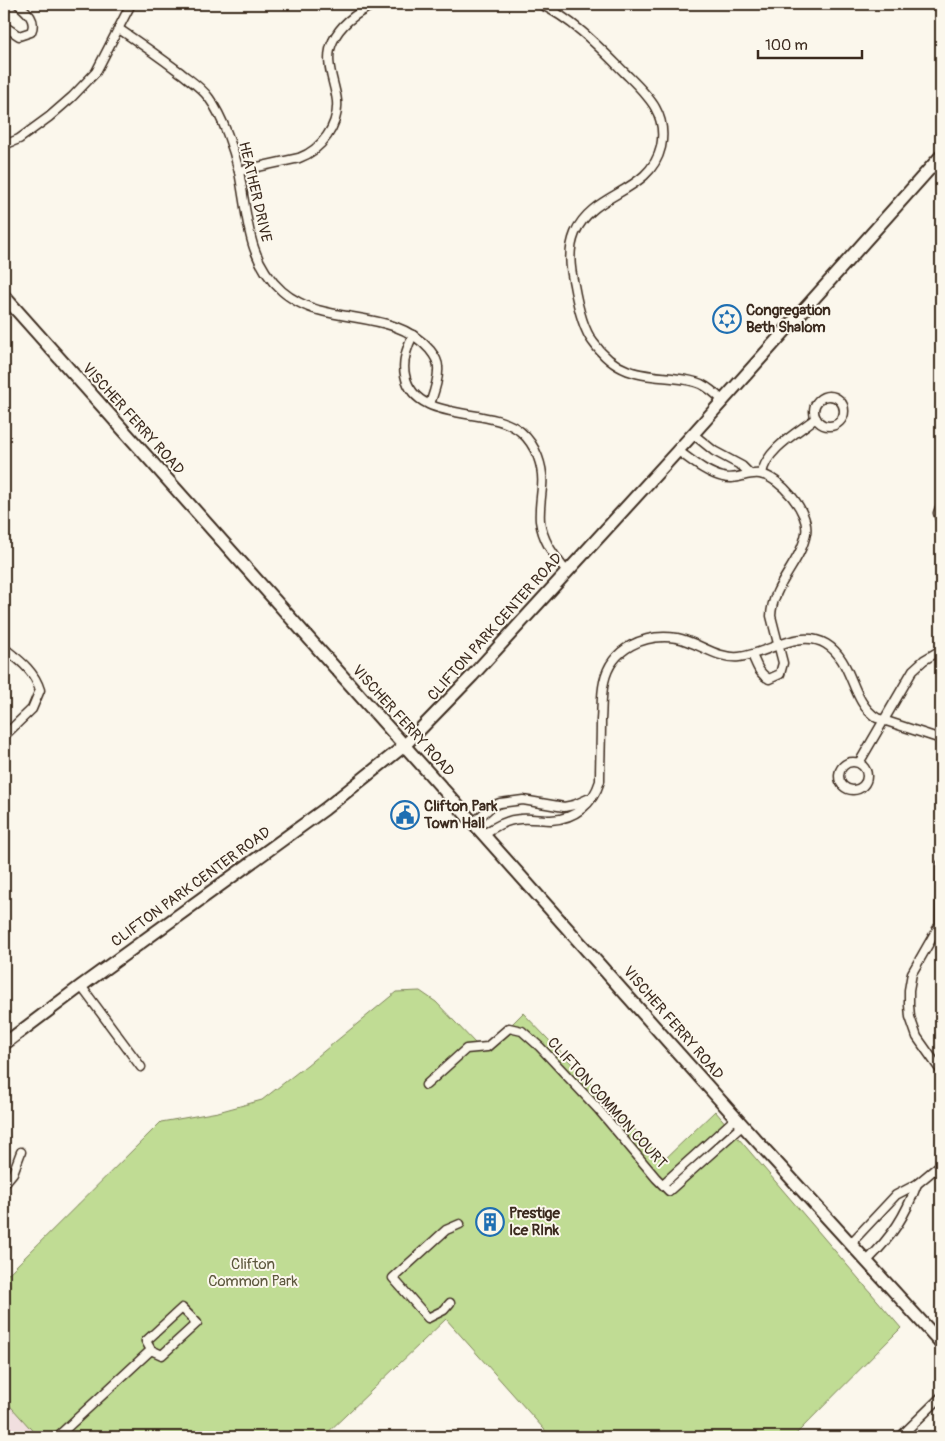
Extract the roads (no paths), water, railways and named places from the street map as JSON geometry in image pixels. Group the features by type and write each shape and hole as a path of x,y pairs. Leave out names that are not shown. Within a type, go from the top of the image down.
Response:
{"street":[{"path":"4,26 19,36 31,32 34,26 32,19 18,4"},
{"path":"4,145 49,117 96,72 131,4"},
{"path":"239,171 308,155 324,140 333,123 337,102 330,71 329,55 332,41 354,15 375,4"},
{"path":"540,4 582,31 636,84 652,102 662,119 664,134 659,156 650,172 642,179 605,200 591,212 576,232 570,258 572,273 578,308 591,340 610,361 629,372 688,380 702,384 722,400"},
{"name":"HEATHER DRIVE","path":"119,29 174,68 210,99 219,116 239,171 250,237 256,256 264,270 280,290 290,298 317,310 394,325 424,343 438,365 435,392 430,404"},
{"name":"CLIFTON PARK CENTER ROAD","path":"4,1044 318,814 404,746 472,676 693,434 941,156"},
{"name":"VISCHER FERRY ROAD","path":"4,296 740,1122 868,1260 941,1343"},
{"path":"413,335 405,356 404,369 406,382 418,398 451,412 496,419 514,427 530,442 538,457 541,470 540,522 543,534 548,547 566,571"},
{"path":"762,474 767,458 816,418"},
{"path":"693,434 714,451 742,466 749,473"},
{"path":"677,450 692,461 721,477 739,478 749,473 762,474 789,493 801,508 807,524 805,539 799,556 780,587 771,608 771,616 783,663 780,674 769,679 763,676 759,672 752,655"},
{"path":"941,505 938,513 941,522"},
{"path":"484,834 499,824 511,820 532,818 550,820 571,816 580,811 592,797 600,781 604,682 608,669 621,652 640,641 656,636 681,639 709,651 736,657 752,655 805,638 824,643 831,647 844,662 863,704 870,714 941,739"},
{"path":"4,648 24,664 35,677 40,690 32,709 4,736"},
{"path":"859,763 913,670 924,660 941,650"},
{"path":"474,822 492,806 500,803 523,800 564,807 574,806 592,797"},
{"path":"941,864 941,924 912,972 909,990 910,1017 917,1037 941,1072"},
{"path":"81,986 141,1067"},
{"name":"CLIFTON COMMON COURT","path":"426,1086 466,1050 487,1047 509,1028 522,1031 540,1046 669,1192 740,1122"},
{"path":"663,1184 740,1122"},
{"path":"4,1184 13,1173 21,1152"},
{"path":"851,1243 896,1195 917,1184 941,1164"},
{"path":"868,1260 896,1229 917,1184"},
{"path":"450,1302 444,1310 428,1318 393,1278 446,1230 460,1224"},
{"path":"182,1308 197,1323 162,1355 152,1350 146,1341 182,1308"},
{"path":"57,1437 152,1350"},
{"path":"900,1437 941,1397"},
{"path":"440,1437 448,1437"}],"place":[{"name":"Congregation Beth Shalom","path":"727,319"},
{"name":"Clifton Park Town Hall","path":"405,815"},
{"name":"Prestige Ice RInk","path":"490,1222"}],"park label":[{"name":"Clifton Common Park","path":"253,1272"}]}
